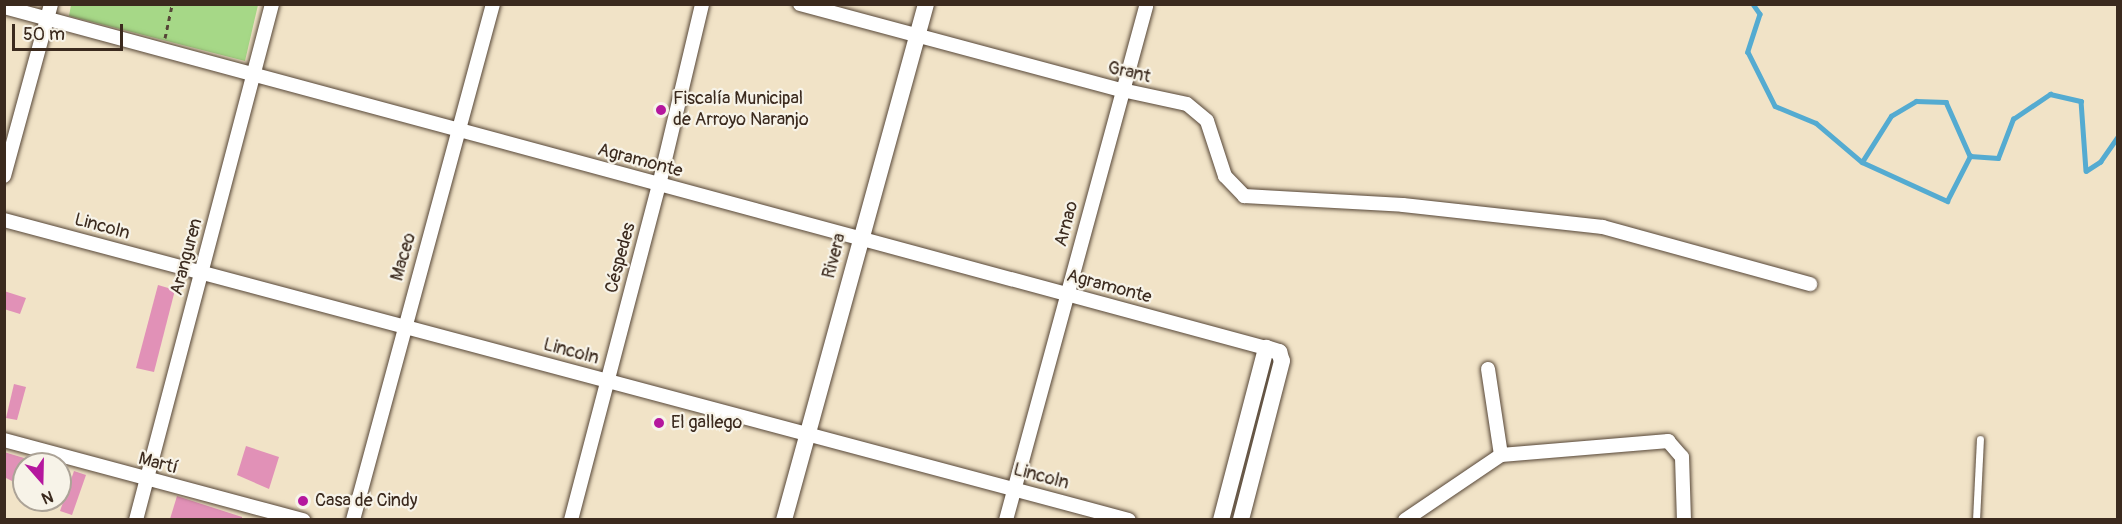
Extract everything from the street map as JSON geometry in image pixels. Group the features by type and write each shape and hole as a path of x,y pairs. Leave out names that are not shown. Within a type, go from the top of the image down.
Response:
{"street":[{"path":"4,176 51,4"},
{"name":"Aranguren","path":"136,519 272,4"},
{"name":"Maceo","path":"353,519 403,327 493,4"},
{"name":"Céspedes","path":"571,519 659,185 702,4"},
{"name":"Grant","path":"800,4 1122,90 1187,104 1199,111 1207,121 1225,176 1244,196 1403,205 1603,227 1810,284"},
{"name":"Rivera","path":"784,519 926,4"},
{"name":"Agramonte","path":"4,7 1266,348"},
{"name":"Arnao","path":"1006,519 1146,7"},
{"name":"Lincoln","path":"4,220 1128,519"},
{"path":"1221,519 1266,348 1279,352 1282,361 1241,519"},
{"path":"1488,369 1502,454"},
{"name":"Martí","path":"4,440 147,481 303,519"},
{"path":"1405,519 1502,454 1668,441 1682,457 1684,519"}],"lane":[{"path":"1976,519 1980,439"}],"path":[{"path":"161,51 172,4"}],"green space":[{"path":"71,4 258,5 245,61 69,16"}],"building":[{"path":"158,285 175,290 154,372 136,368"},
{"path":"4,291 26,298 20,314 4,309"},
{"path":"14,384 26,387 17,420 6,418"},
{"path":"246,446 279,457 269,489 237,475"},
{"path":"4,452 12,454 12,481 4,477"},
{"path":"74,471 86,475 72,515 63,512 72,512"},
{"path":"177,496 242,517 242,519 170,519"}],"waterway":[{"path":"1753,4 1760,14 1748,52 1775,106 1816,123 1862,162 1947,201 1970,156"},
{"path":"1862,162 1891,116 1916,101 1946,102 1970,156 1998,158 2013,119 2050,94 2081,101 2086,171 2100,162 2118,136"}],"place":[{"name":"Fiscalía Municipal de Arroyo Naranjo","path":"661,110"},
{"name":"El gallego","path":"659,423"},
{"name":"Casa de Cindy","path":"303,501"}]}
